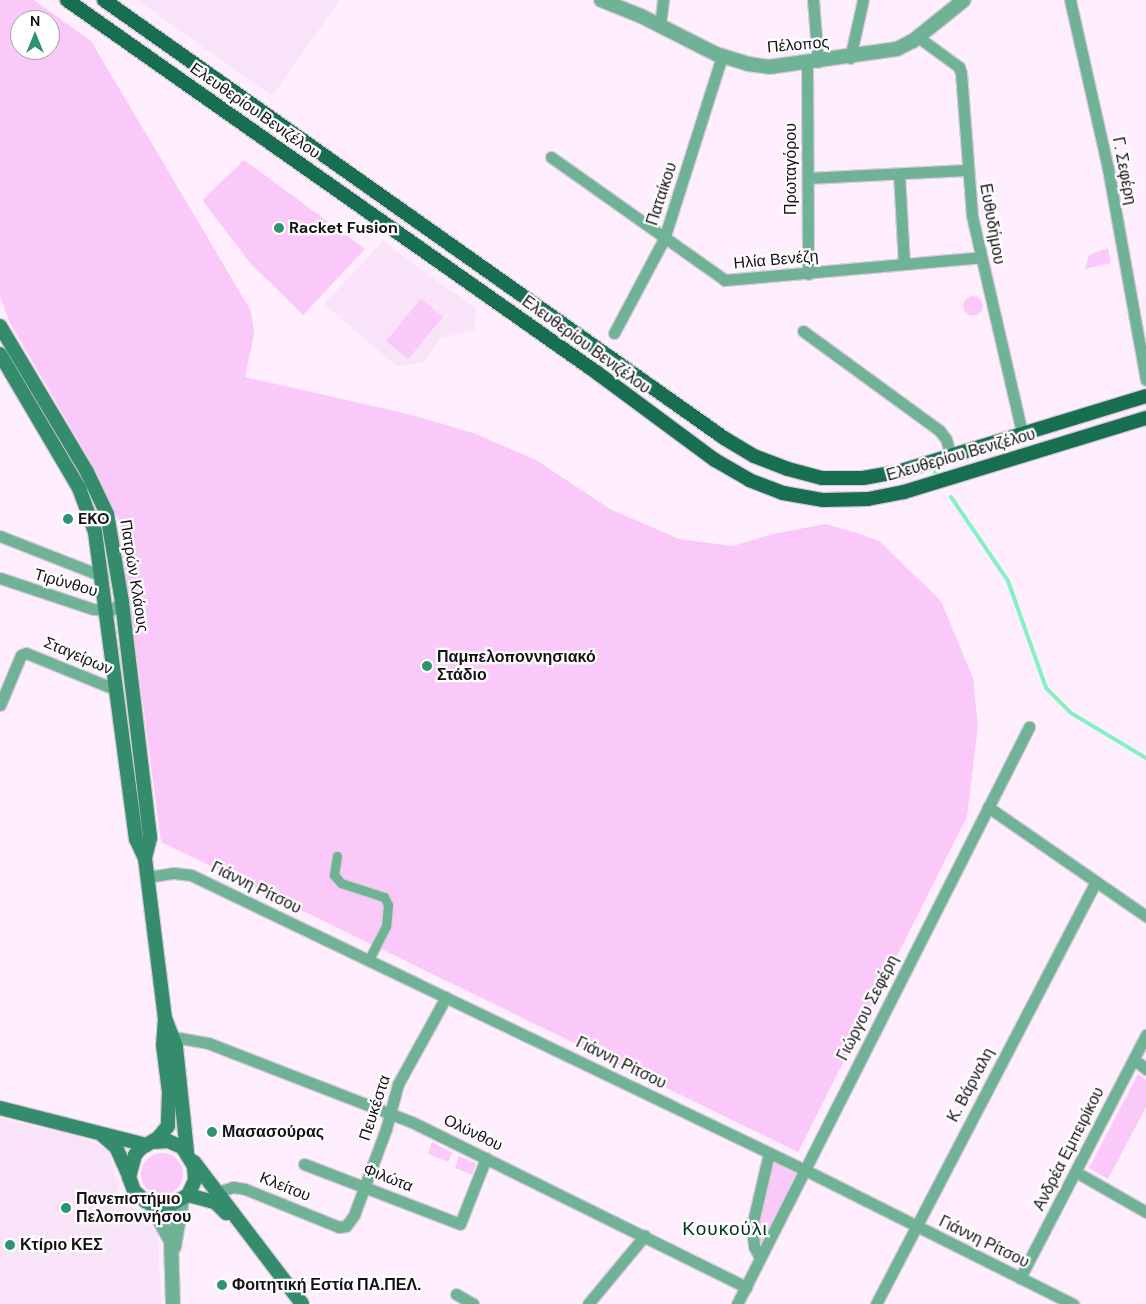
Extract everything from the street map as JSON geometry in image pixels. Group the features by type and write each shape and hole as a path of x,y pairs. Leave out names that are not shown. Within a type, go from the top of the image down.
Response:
{"main road":[{"name":"Ελευθερίου Βενιζέλου","path":"67,0 596,372 715,460 749,480 783,492 823,500 868,499 904,492 1146,418"},
{"name":"Ελευθερίου Βενιζέλου","path":"104,0 645,383 754,456 822,478 863,478 951,456 1146,396"},
{"name":"Πατρών Κλάους","path":"0,326 100,496 108,520 122,602 150,838 145,858"},
{"name":"Πατρών Κλάους","path":"0,354 85,499 108,610 136,838 145,858 165,1018"},
{"path":"93,1130 116,1147 139,1197 151,1204 170,1205 185,1197 195,1180 174,1038 165,1018"},
{"path":"129,1177 131,1162 166,1128 170,1114 163,1045 165,1018"},
{"path":"0,1108 149,1143 175,1143 190,1156 302,1304"},
{"path":"185,1197 215,1202 245,1231"}],"street":[{"name":"Πέλοπος","path":"601,0 660,25 722,56 758,66 813,63 897,49 918,37 964,0"},
{"path":"660,25 663,0"},
{"name":"Πρωταγόρου","path":"808,274 808,178 813,63 813,0"},
{"path":"850,58 863,0"},
{"name":"Γ. Σεφέρη","path":"1070,0 1108,169 1146,380"},
{"name":"Ευθυδήμου","path":"918,37 960,69 966,170 981,258 1022,433"},
{"name":"Παταίκου","path":"614,333 664,239 722,56"},
{"name":"Ηλία Βενέζη","path":"551,157 664,239 725,280 981,258"},
{"path":"808,178 966,170"},
{"path":"899,174 904,264"},
{"path":"804,331 939,430 946,439 951,456"},
{"path":"0,536 102,576"},
{"name":"Τιρύνθου","path":"0,578 58,599 108,610 122,602"},
{"name":"Σταγείρων","path":"0,705 21,654 26,653 117,690"},
{"name":"Γιώργου Σεφέρη","path":"737,1304 1029,727"},
{"path":"988,808 1146,916"},
{"path":"337,856 334,875 341,883 384,897 388,905 386,926 369,960"},
{"name":"Γιάννη Ρίτσου","path":"148,877 174,873 191,875 804,1170 1073,1304"},
{"name":"Κ. Βάρναλη","path":"876,1304 915,1225 1096,882"},
{"name":"Πευκέστα","path":"339,1227 346,1226 351,1221 390,1114 398,1084 446,997"},
{"name":"Ανδρέα Εμπειρίκου","path":"1020,1278 1146,1034"},
{"name":"Ολύνθου","path":"174,1038 208,1043 390,1114 645,1234 746,1287"},
{"path":"1134,1059 1146,1068"},
{"path":"760,1258 754,1246 752,1226 768,1153"},
{"name":"Φιλώτα","path":"304,1164 460,1224 486,1158"},
{"path":"1076,1172 1146,1212"},
{"name":"Κλείτου","path":"217,1192 233,1187 245,1189 339,1227"},
{"path":"173,1304 173,1253 185,1197"},
{"path":"151,1204 168,1232 173,1253"},
{"path":"588,1304 645,1234"},
{"path":"456,1294 473,1304"}],"shaded area":[{"path":"0,0 34,0 48,10 10,10 10,60 60,60 60,19 91,41 251,311 254,334 245,377 408,414 473,433 536,460 610,509 679,539 733,546 773,534 825,524 851,531 879,541 941,601 973,678 978,726 967,817 798,1152 161,842 119,521 95,469 10,323 0,296"},
{"path":"137,0 340,0 272,96"},
{"name":"Racket Fusion","path":"244,160 365,249 303,315 251,264 202,200"},
{"path":"383,241 476,309 475,330 441,338 423,363 396,366 324,304"},
{"path":"1108,248 1111,263 1085,269 1089,255"},
{"path":"973,296 980,299 983,306 980,313 973,316 966,313 963,306 966,299"},
{"path":"421,299 443,317 408,359 386,341"},
{"path":"1138,1074 1146,1080 1146,1107 1108,1179 1089,1168"},
{"name":"Πανεπιστήμιο Πελοποννήσου","path":"0,1118 80,1137 109,1149 120,1196 146,1217 158,1235 161,1304 0,1304"},
{"path":"432,1142 452,1153 448,1162 428,1154"},
{"path":"162,1153 177,1159 183,1174 177,1189 162,1195 147,1189 141,1174 147,1159"},
{"path":"769,1153 805,1170 760,1258 754,1246"},
{"path":"459,1156 476,1163 472,1175 455,1168"}],"waterway":[{"path":"951,497 1008,581 1046,688 1071,713 1146,758"}],"place":[{"name":"Racket Fusion","path":"279,228"},
{"name":"EKO","path":"68,519"},
{"name":"Παμπελοποννησιακό Στάδιο","path":"427,666"},
{"name":"Μασασούρας","path":"212,1132"},
{"name":"Πανεπιστήμιο Πελοποννήσου","path":"66,1208"},
{"name":"Κτίριο ΚΕΣ","path":"10,1245"},
{"name":"Φοιτητική Εστία ΠΑ.ΠΕΛ.","path":"222,1285"}],"district":[{"name":"Κουκούλι","path":"725,1229"}]}
